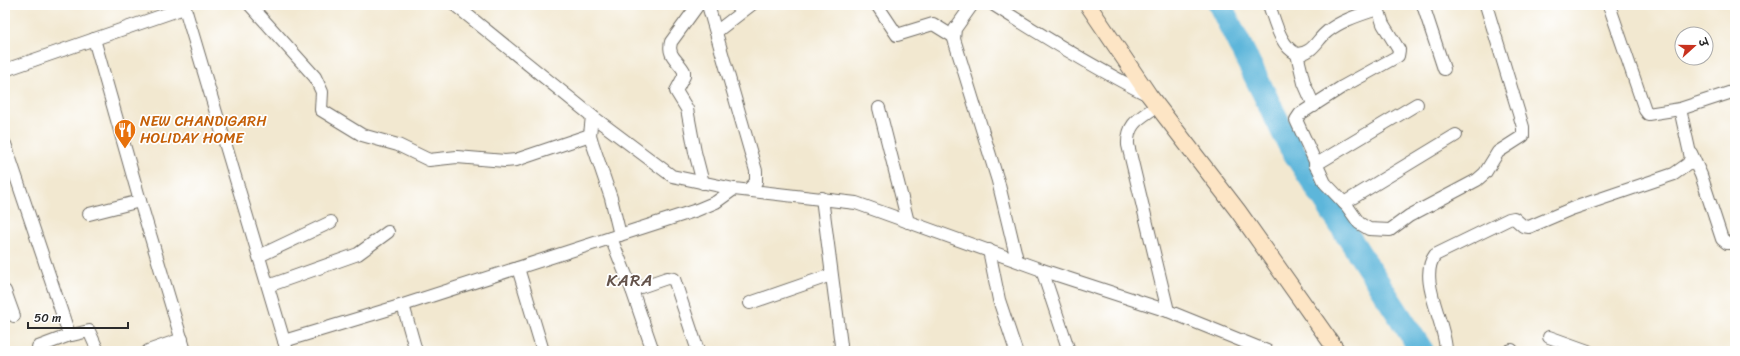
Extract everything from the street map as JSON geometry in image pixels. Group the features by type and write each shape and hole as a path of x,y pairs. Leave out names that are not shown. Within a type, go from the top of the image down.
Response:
{"street":[{"path":"250,5 314,77 322,92 322,110 362,135 395,144 429,160 460,157 505,161 516,160 590,135"},
{"path":"455,5 592,116 666,173 678,178 734,188 856,203 1042,270 1168,311 1267,351"},
{"path":"698,5 671,42 670,47 672,57 684,71 684,76 676,91 687,109 694,152 703,182"},
{"path":"708,5 756,171 756,182 748,190"},
{"path":"716,32 751,5"},
{"path":"877,5 897,35 933,24 954,37"},
{"path":"972,5 955,29 954,37 998,181 1017,260"},
{"path":"994,5 1047,39 1153,100"},
{"path":"1088,5 1153,100 1238,211 1337,351"},
{"path":"1269,5 1280,35 1288,48 1297,54 1304,83 1314,106"},
{"path":"1423,5 1444,69"},
{"path":"1609,5 1646,113 1651,115 1680,109 1735,91"},
{"path":"1297,54 1311,50 1328,31 1336,26 1377,7 1383,24 1399,50 1398,56 1300,114 1296,120 1315,165 1325,183 1344,204 1358,223 1379,231 1390,230 1416,213 1477,180 1485,173 1498,152 1523,136 1523,127 1488,6"},
{"path":"5,70 184,7 286,346 403,305 712,205 734,188"},
{"path":"94,39 183,345 148,351"},
{"path":"1153,100 1130,128 1128,145 1168,311"},
{"path":"1315,165 1417,104"},
{"path":"879,108 908,222"},
{"path":"1680,109 1691,153 1701,175 1722,239 1727,243 1735,243"},
{"path":"592,116 590,135 611,198 615,237 653,351"},
{"path":"1344,204 1456,135"},
{"path":"5,144 70,335"},
{"path":"1446,351 1444,333 1433,298 1429,279 1431,261 1435,255 1509,219 1514,218 1523,226 1529,227 1571,209 1672,176 1688,164 1691,153"},
{"path":"822,198 841,345 839,351"},
{"path":"89,214 140,201"},
{"path":"259,256 331,222"},
{"path":"268,286 358,254 388,232"},
{"path":"989,250 999,300 1016,351"},
{"path":"518,268 543,351"},
{"path":"1042,270 1069,351"},
{"path":"750,302 831,275"},
{"path":"632,290 667,278 674,279 698,351"},
{"path":"5,291 14,316"},
{"path":"403,305 416,351"},
{"path":"38,351 38,347 70,335 89,331 98,351"},
{"path":"1549,337 1588,351"}],"waterway":[{"path":"1220,5 1290,146 1422,351"}],"place":[{"name":"NEW CHANDIGARH HOLIDAY HOME","path":"125,150"}],"district":[{"name":"KARA","path":"630,280"}]}
